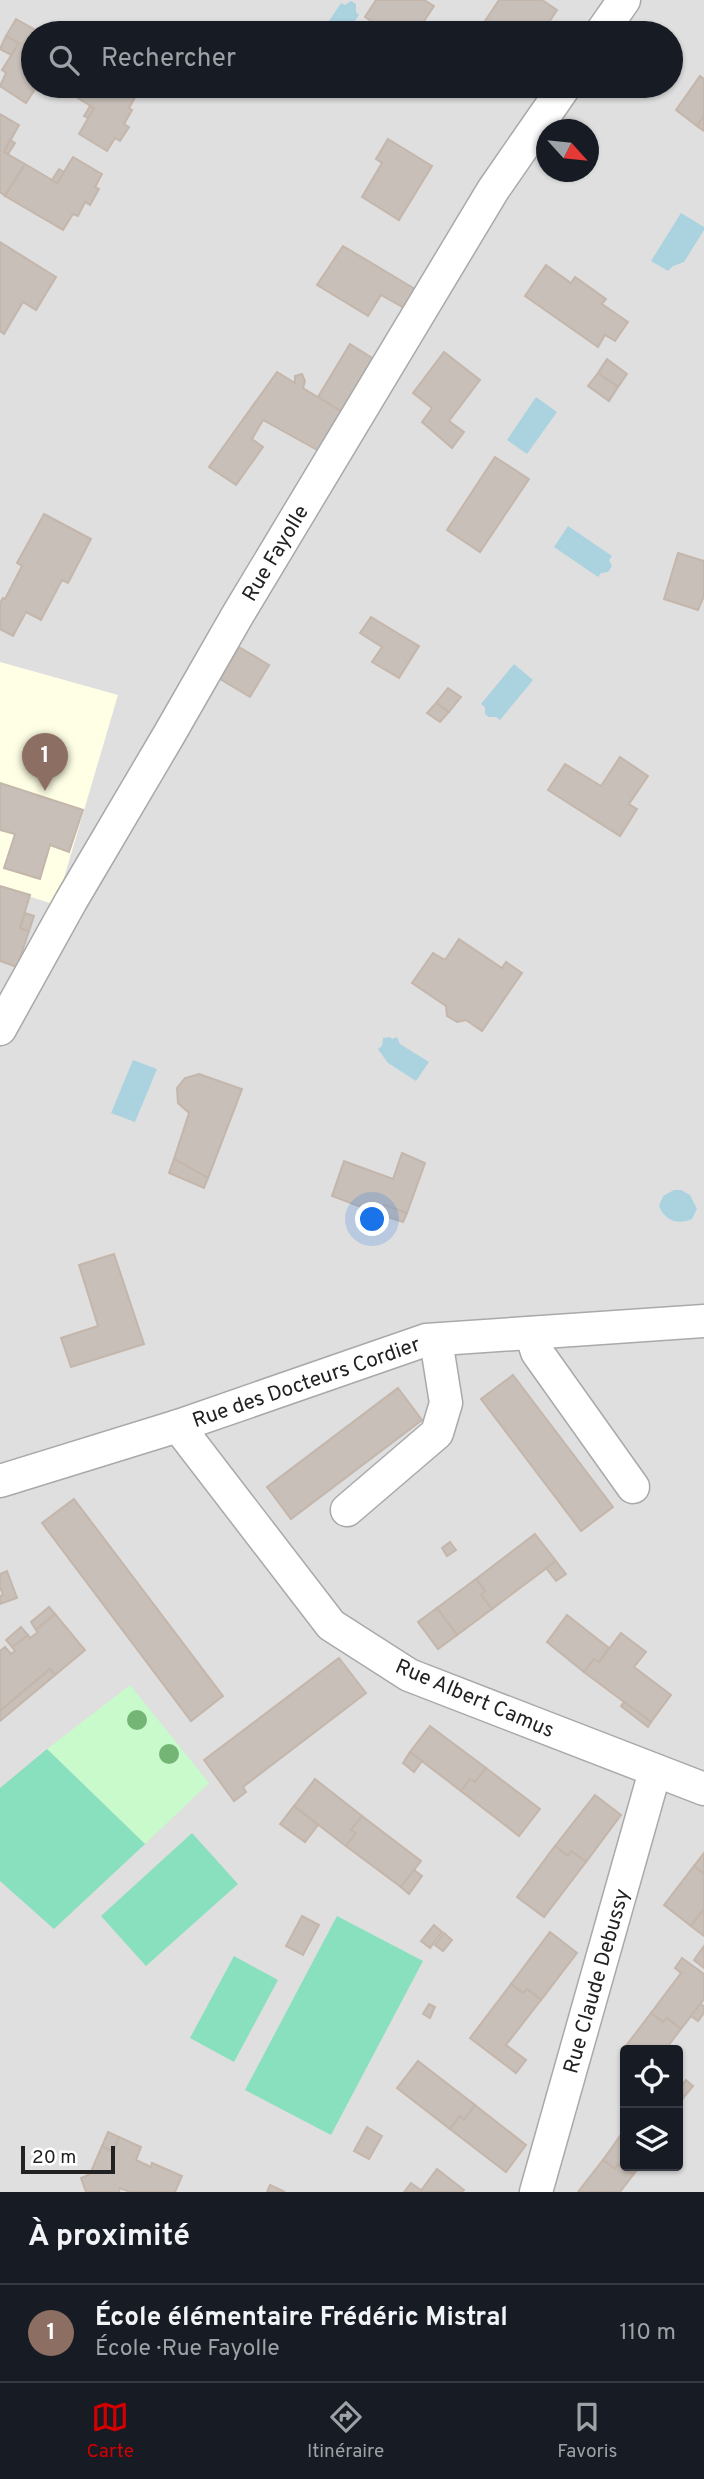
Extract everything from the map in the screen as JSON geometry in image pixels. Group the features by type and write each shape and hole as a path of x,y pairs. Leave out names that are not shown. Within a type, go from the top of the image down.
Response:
{"street":[{"path":"609,21 624,0"},
{"name":"Rue Fayolle","path":"0,1029 237,615 493,190 557,98"},
{"name":"Rue des Docteurs Cordier","path":"0,1481 178,1426 426,1340 704,1321"},
{"path":"531,1333 537,1352 633,1487"},
{"path":"347,1510 437,1433 446,1403 436,1340"},
{"name":"Rue Albert Camus","path":"178,1426 331,1625 409,1675 704,1789"},
{"name":"Rue Claude Debussy","path":"536,2192 655,1771"}],"shaded area":[{"path":"0,0 704,0 704,2192 0,2192"},
{"path":"0,662 118,695 56,905 0,887"}],"green space":[{"path":"130,1685 209,1783 145,1844 47,1749"},
{"path":"47,1749 145,1844 54,1929 0,1881 0,1788"},
{"path":"192,1833 238,1884 146,1966 101,1916"},
{"path":"337,1916 423,1961 331,2135 245,2090"},
{"path":"234,1956 278,1980 234,2062 190,2038"}],"water":[{"path":"351,1 356,4 356,12 359,15 355,21 329,21 341,3 345,5"},
{"path":"681,213 704,227 704,230 684,262 668,271 651,261"},
{"path":"536,397 557,412 527,454 507,440"},
{"path":"568,526 612,556 609,560 612,566 608,572 601,573 598,577 554,547"},
{"path":"514,664 533,680 500,720 489,717 481,704"},
{"path":"397,1037 400,1044 429,1062 416,1081 388,1063 378,1049 382,1046 383,1038"},
{"path":"133,1060 157,1069 135,1122 111,1113"},
{"path":"674,1190 690,1195 697,1209 692,1219 682,1222 672,1220 662,1211 659,1206 663,1196"}],"building":[{"path":"376,0 424,0 434,6 424,21 371,21 365,17"},
{"path":"499,0 542,0 557,10 550,21 485,21"},
{"path":"16,19 21,22 21,98 29,98 26,103 0,86 6,73 2,70 19,43 6,36"},
{"path":"6,36 19,43 11,55 0,49"},
{"path":"700,76 704,79 704,116 697,126 676,110"},
{"path":"78,98 135,98 129,108 132,110 124,124 129,127 120,141 115,138 107,151 79,134 94,108"},
{"path":"90,106 94,108 88,118 84,116"},
{"path":"0,114 19,125 4,152 25,164 5,196 0,192"},
{"path":"704,116 704,131 697,126"},
{"path":"388,139 432,166 399,220 362,197 382,163 376,159"},
{"path":"10,140 15,143 8,154 4,152"},
{"path":"73,157 102,174 95,187 99,189 90,205 85,202 78,216 73,214 63,230 5,196 25,164 57,183"},
{"path":"59,169 64,172 57,183 52,180"},
{"path":"0,242 56,277 36,310 23,302 4,334 0,331"},
{"path":"343,246 415,289 404,308 381,295 368,316 317,285"},
{"path":"546,265 571,283 575,277 606,299 602,304 628,322 615,341 605,335 598,347 525,296"},
{"path":"350,344 374,359 342,412 318,397"},
{"path":"444,352 480,380 449,421 464,432 452,448 422,422 432,408 413,393"},
{"path":"607,359 627,374 618,387 598,373"},
{"path":"277,372 295,383 295,376 302,374 305,381 303,388 342,412 319,451 263,420 252,439 263,447 236,485 209,467"},
{"path":"598,373 618,387 609,401 588,386"},
{"path":"495,457 529,479 480,552 447,530"},
{"path":"44,514 91,539 68,583 62,580 41,620 26,612 13,636 0,629 0,603 5,599 22,566 17,563"},
{"path":"678,553 704,561 704,596 698,610 664,599"},
{"path":"371,617 419,646 399,678 372,662 382,647 360,633"},
{"path":"239,647 269,665 250,697 220,679"},
{"path":"448,688 461,697 449,712 436,703"},
{"path":"436,703 449,712 440,722 427,713"},
{"path":"620,757 648,776 629,804 637,809 620,836 548,790 565,764 601,786"},
{"path":"0,783 83,810 69,852 50,845 40,879 4,868 15,834 0,830"},
{"path":"0,886 30,895 20,928 29,931 17,967 0,961"},
{"path":"25,913 34,916 29,931 20,928"},
{"path":"459,939 502,968 506,962 522,973 482,1031 466,1020 457,1022 447,1016 446,1006 412,983 433,953 445,960"},
{"path":"199,1074 242,1089 208,1178 174,1159 189,1113 178,1103 177,1088 185,1078"},
{"path":"402,1153 425,1163 407,1213 385,1205 382,1215 332,1196 344,1161 393,1179"},
{"path":"174,1159 208,1178 204,1188 169,1173"},
{"path":"385,1205 407,1213 403,1222 382,1215"},
{"path":"114,1254 144,1344 71,1367 61,1338 98,1326 79,1265"},
{"path":"513,1375 613,1507 581,1531 481,1399"},
{"path":"398,1388 422,1420 291,1519 267,1487"},
{"path":"74,1499 223,1696 191,1721 42,1523"},
{"path":"535,1534 556,1561 492,1609 481,1595 485,1591 476,1579"},
{"path":"450,1542 456,1550 447,1556 442,1548"},
{"path":"556,1561 566,1574 556,1581 546,1568"},
{"path":"7,1571 17,1598 0,1604 0,1596 3,1595 0,1574"},
{"path":"476,1579 485,1591 481,1595 492,1609 457,1635 437,1608"},
{"path":"49,1607 55,1614 36,1630 31,1622"},
{"path":"437,1608 457,1635 438,1649 418,1622"},
{"path":"55,1614 85,1650 55,1675 50,1669 0,1711 0,1651 5,1647 11,1654 15,1651 12,1647 28,1635 30,1638 38,1632 36,1630"},
{"path":"567,1615 609,1648 599,1662 594,1659 584,1672 547,1642"},
{"path":"21,1627 28,1635 12,1647 6,1640"},
{"path":"621,1633 646,1652 634,1667 671,1695 651,1722 584,1672 594,1659 599,1662"},
{"path":"339,1658 366,1693 243,1787 246,1792 234,1801 204,1760"},
{"path":"50,1669 55,1675 0,1721 0,1711"},
{"path":"624,1702 651,1722 648,1727 621,1706"},
{"path":"430,1726 486,1768 475,1782 470,1779 461,1791 410,1752"},
{"path":"410,1752 422,1761 414,1772 403,1763"},
{"path":"486,1768 540,1809 519,1836 461,1791 470,1779 475,1782"},
{"path":"315,1779 362,1816 351,1830 356,1833 346,1846 294,1806"},
{"path":"595,1795 621,1815 586,1862 571,1851 568,1856 555,1846"},
{"path":"294,1806 318,1825 305,1842 280,1824"},
{"path":"362,1816 421,1861 401,1887 346,1846 356,1833 351,1830"},
{"path":"555,1846 568,1856 571,1851 586,1862 544,1917 517,1897"},
{"path":"704,1853 704,1874 694,1866"},
{"path":"694,1866 704,1874 704,1909 691,1926 664,1905"},
{"path":"414,1870 422,1876 409,1894 401,1887"},
{"path":"704,1909 704,1936 691,1926"},
{"path":"302,1916 319,1925 303,1955 286,1946"},
{"path":"434,1925 442,1932 430,1948 421,1941"},
{"path":"550,1932 577,1953 541,2000 527,1989 523,1993 511,1984"},
{"path":"444,1933 452,1940 443,1951 435,1945"},
{"path":"704,1946 704,1968 694,1960"},
{"path":"682,1958 704,1974 704,1999 681,2029 667,2018 663,2022 651,2013 681,1973 675,1968"},
{"path":"511,1984 523,1993 527,1989 541,2000 506,2045 526,2060 516,2073 470,2038"},
{"path":"429,2004 435,2007 430,2018 423,2014"},
{"path":"700,2004 704,2006 704,2013 698,2021 691,2016"},
{"path":"651,2013 663,2022 667,2018 681,2029 669,2045 627,2045"},
{"path":"418,2061 475,2105 464,2120 460,2116 450,2129 397,2088"},
{"path":"686,2080 693,2086 684,2097 683,2096 683,2084"},
{"path":"475,2105 526,2145 506,2172 450,2129 460,2116 464,2120"},
{"path":"367,2127 382,2136 369,2159 354,2151"},
{"path":"108,2132 119,2137 113,2152 102,2146"},
{"path":"620,2136 620,2165 618,2164 615,2169 603,2160"},
{"path":"119,2137 141,2147 136,2160 151,2167 152,2163 182,2176 175,2192 130,2192 120,2188 119,2192 86,2192 81,2178 90,2174 102,2146 113,2152"},
{"path":"603,2160 615,2169 618,2164 620,2171 628,2171 633,2175 620,2192 578,2192"},
{"path":"437,2169 464,2190 420,2192"},
{"path":"411,2183 421,2190 420,2192 404,2192"},
{"path":"270,2185 285,2192 267,2192"}],"place":[{"name":"École élémentaire Frédéric Mistral","path":"45,791"}]}
